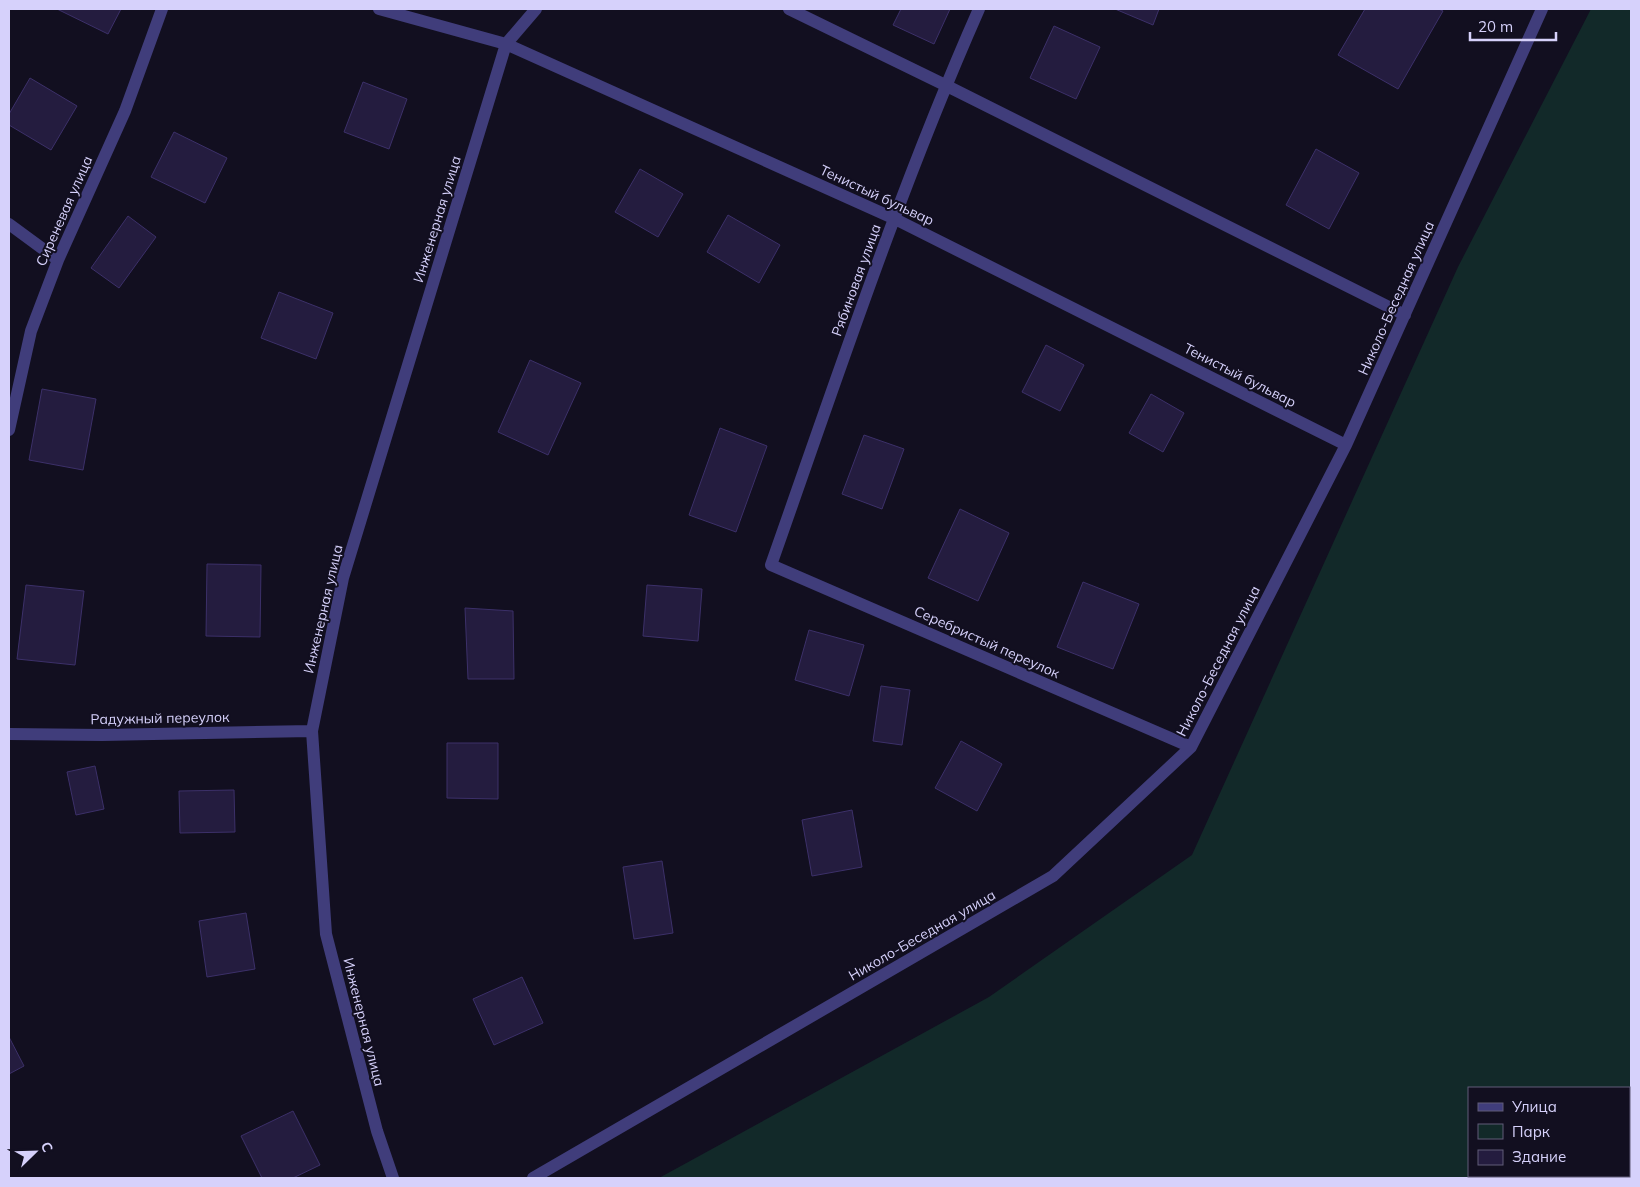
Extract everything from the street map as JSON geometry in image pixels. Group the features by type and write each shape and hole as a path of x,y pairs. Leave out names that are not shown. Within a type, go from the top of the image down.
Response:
{"street":[{"name":"Сиреневая улица","path":"9,430 31,331 58,260 125,111 162,9"},
{"name":"Тенистый бульвар","path":"379,9 506,44 893,218 1346,445"},
{"name":"Инженерная улица","path":"393,1178 377,1131 326,934 312,731 343,578 506,44 536,9"},
{"path":"790,9 946,85 1404,315"},
{"name":"Рябиновая улица","path":"770,564 893,218 946,85 979,9"},
{"name":"Николо-Беседная улица","path":"532,1178 1053,876 1191,747 1346,445 1542,9"},
{"path":"9,224 58,260"},
{"name":"Серебристый переулок","path":"770,564 1191,747"},
{"name":"Радужный переулок","path":"9,734 102,735 312,731"}],"green space":[{"path":"1591,9 1631,9 1631,1178 659,1178 989,997 1192,855 1458,267"}],"building":[{"path":"57,9 121,9 108,34"},
{"path":"901,9 950,9 934,44 893,25"},
{"path":"1115,9 1159,9 1153,25"},
{"path":"1365,9 1439,9 1443,11 1398,89 1338,55"},
{"path":"1054,26 1100,47 1076,99 1030,78"},
{"path":"30,78 77,106 51,150 9,125 9,114"},
{"path":"363,82 407,99 389,149 344,132"},
{"path":"174,132 227,158 205,203 151,177"},
{"path":"1316,149 1359,173 1329,229 1286,205"},
{"path":"640,169 683,194 658,237 615,212"},
{"path":"728,215 780,245 759,283 707,252"},
{"path":"128,216 156,237 119,288 91,268"},
{"path":"279,292 333,313 316,359 261,338"},
{"path":"1046,345 1084,365 1060,411 1022,392"},
{"path":"530,360 581,383 548,455 498,432"},
{"path":"42,389 96,399 83,470 29,460"},
{"path":"1151,394 1184,413 1163,452 1129,433"},
{"path":"720,428 767,446 736,532 689,515"},
{"path":"864,435 904,449 882,509 842,494"},
{"path":"960,509 1009,533 978,601 928,578"},
{"path":"207,564 261,565 260,637 206,636"},
{"path":"1083,582 1139,604 1113,669 1057,647"},
{"path":"26,585 84,591 75,665 17,659"},
{"path":"647,585 702,589 698,641 643,636"},
{"path":"465,608 513,611 514,679 468,679"},
{"path":"809,630 864,645 849,696 795,680"},
{"path":"881,686 910,690 902,745 873,741"},
{"path":"961,741 1002,764 977,811 935,788"},
{"path":"447,743 498,743 498,799 447,798"},
{"path":"95,766 104,809 76,815 67,772"},
{"path":"234,790 235,832 180,833 179,791"},
{"path":"852,810 862,867 812,876 802,820"},
{"path":"662,861 673,933 634,939 623,867"},
{"path":"246,913 255,969 207,977 199,921"},
{"path":"522,977 543,1023 494,1045 473,999"},
{"path":"9,1037 24,1066 9,1074"},
{"path":"293,1111 320,1165 293,1178 262,1178 241,1136"}]}
